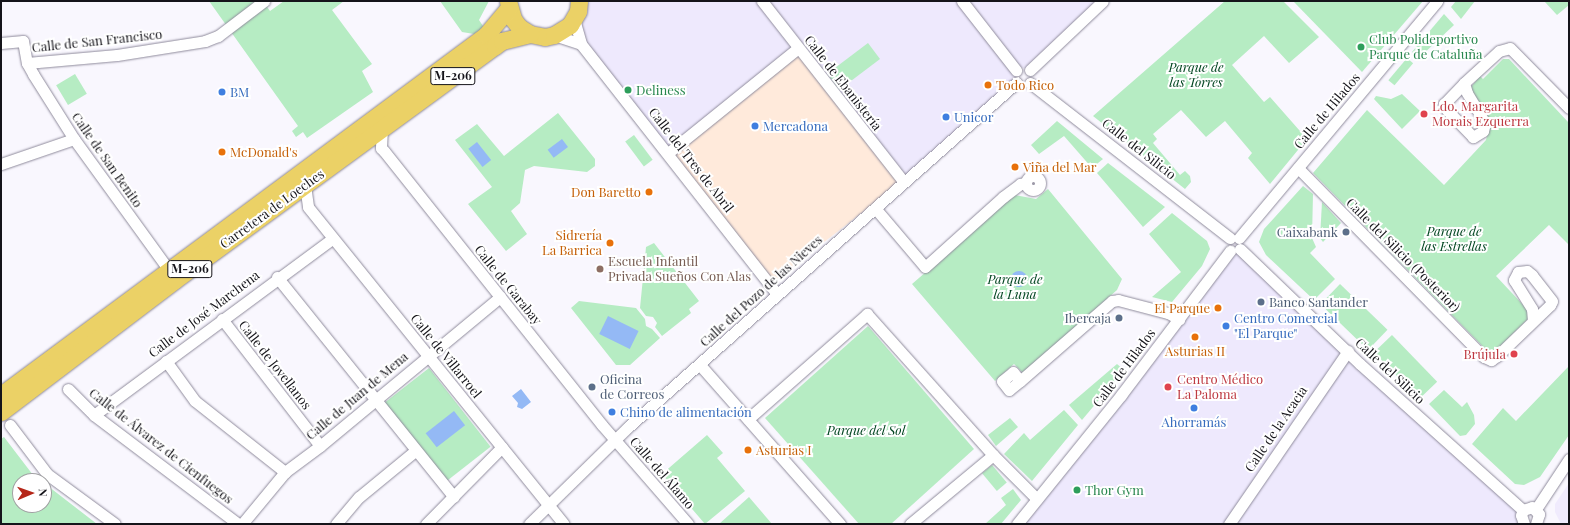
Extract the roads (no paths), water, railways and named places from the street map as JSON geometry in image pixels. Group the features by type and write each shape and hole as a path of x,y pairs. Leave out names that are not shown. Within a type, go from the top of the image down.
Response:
{"main road":[{"path":"554,35 564,30 574,18 579,1"},
{"name":"M-206","path":"509,5 519,27 530,34 545,37 554,35"},
{"name":"Carretera de Loeches","path":"1,395 168,269 486,36 509,5"},
{"name":"Carretera de Loeches","path":"6,418 287,198 502,40 530,34"}],"street":[{"name":"Calle de San Francisco","path":"1,43 23,41 27,63 117,55 190,44 213,39 264,1"},
{"name":"Calle de Ebanistería","path":"762,1 903,181"},
{"path":"962,1 1016,70"},
{"path":"1030,70 1103,1"},
{"name":"Calle de Hilados","path":"1017,524 1179,319 1235,244 1437,1"},
{"name":"Calle del Tres de Abril","path":"574,18 581,44 668,153 777,294"},
{"path":"554,35 581,44"},
{"path":"1464,83 1467,93 1485,123 1483,131 1473,136 1447,110 1444,104 1464,83 1506,47 1515,51 1569,108"},
{"path":"668,153 798,48"},
{"name":"Calle de San Benito","path":"27,63 74,139 168,269"},
{"path":"1025,67 1030,70 1032,74 1030,83 1026,86 1016,83 1014,78 1016,70 1025,67"},
{"name":"Calle del Pozo de las Nieves","path":"529,524 614,440 700,365 777,294 875,208 903,181 1016,83"},
{"name":"Calle del Silicio","path":"1030,83 1235,244 1348,352 1523,510"},
{"path":"361,144 382,149 382,128"},
{"path":"1,164 74,139"},
{"name":"Calle de Garabay","path":"382,149 614,440"},
{"name":"Calle del Silicio (Posterior)","path":"1298,168 1484,357 1491,360 1533,320"},
{"path":"875,208 925,267 1009,193 1025,183"},
{"path":"287,198 306,205 305,185"},
{"name":"Calle de Villarroel","path":"306,205 564,524"},
{"name":"Calle de José Marchena","path":"94,415 278,277 333,238"},
{"path":"278,277 374,400 454,497"},
{"name":"Calle de Juan de Mena","path":"242,524 285,472 320,446 427,355 500,296"},
{"path":"1020,381 1112,301 1118,300 1168,313 1179,319"},
{"path":"748,419 867,314 993,455 1037,500"},
{"name":"Calle de Jovellanos","path":"222,320 320,446"},
{"name":"Calle de la Acacia","path":"1229,524 1348,352"},
{"path":"166,361 195,401 285,472"},
{"path":"700,365 840,524"},
{"name":"Calle de Álvarez de Cienfuegos","path":"68,389 94,415 238,524"},
{"path":"6,418 47,474 115,524"},
{"name":"Calle del Álamo","path":"614,440 688,524"},
{"path":"426,524 502,447"},
{"path":"336,524 359,497 415,451"},
{"path":"910,524 993,455"},
{"path":"1536,509 1569,459"},
{"path":"1524,524 1521,515 1523,510 1532,507 1536,509"},
{"path":"1536,509 1540,519 1537,524"}],"water":[{"path":"562,139 568,147 554,158 548,150"},
{"path":"477,142 491,160 482,167 468,149"},
{"path":"1019,271 1026,276 1027,279 1022,286 1019,287 1012,282 1011,279 1016,272"},
{"path":"608,316 639,331 630,349 599,334"},
{"path":"521,389 531,402 522,409 517,407 518,403 512,396"},
{"path":"454,411 465,425 437,447 426,433"}],"place":[{"name":"Club Polideportivo Parque de Cataluña","path":"1361,47"},
{"name":"Todo Rico","path":"988,85"},
{"name":"Deliness","path":"628,90"},
{"name":"BM","path":"222,92"},
{"name":"Ldo. Margarita Morais Ezquerra","path":"1424,114"},
{"name":"Unicor","path":"946,117"},
{"name":"Mercadona","path":"755,126"},
{"name":"McDonald's","path":"222,152"},
{"name":"Viña del Mar","path":"1015,167"},
{"name":"Don Baretto","path":"649,192"},
{"name":"Caixabank","path":"1346,232"},
{"name":"Sidrería La Barrica","path":"610,243"},
{"name":"Escuela Infantil Privada Sueños Con Alas","path":"600,269"},
{"name":"Banco Santander","path":"1261,302"},
{"name":"El Parque","path":"1218,308"},
{"name":"Ibercaja","path":"1119,318"},
{"name":"Centro Comercial \"El Parque\"","path":"1226,326"},
{"name":"Asturias II","path":"1195,337"},
{"name":"Brújula","path":"1514,354"},
{"name":"Oficina de Correos","path":"592,387"},
{"name":"Centro Médico La Paloma","path":"1168,387"},
{"name":"Ahorramás","path":"1194,408"},
{"name":"Chino de alimentación","path":"612,412"},
{"name":"Asturias I","path":"748,450"},
{"name":"Thor Gym","path":"1077,490"}],"park label":[{"name":"Parque de las Torres","path":"1196,76"},
{"name":"Parque de las Estrellas","path":"1454,240"},
{"name":"Parque de la Luna","path":"1015,288"},
{"name":"Parque del Sol","path":"866,430"}]}
